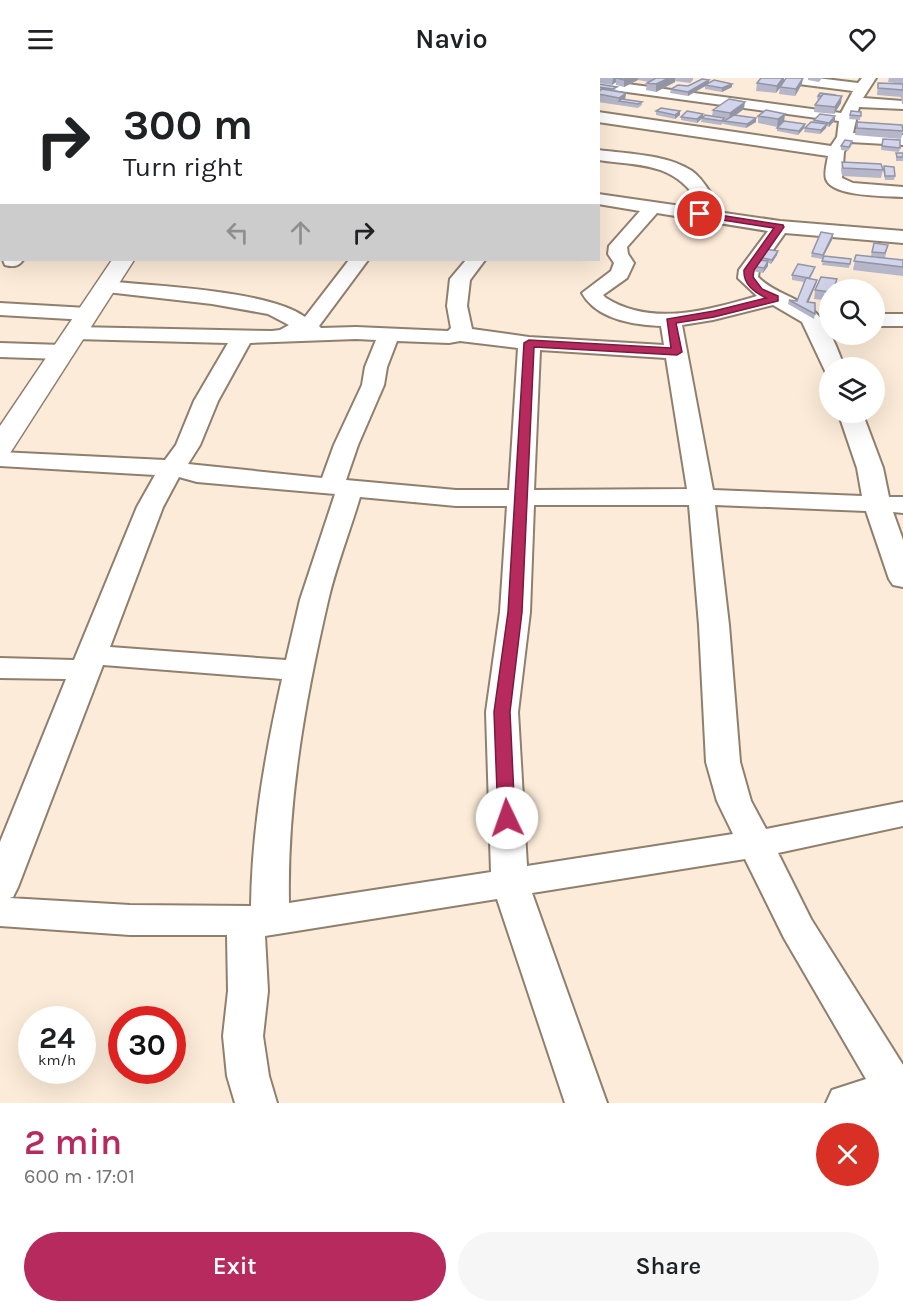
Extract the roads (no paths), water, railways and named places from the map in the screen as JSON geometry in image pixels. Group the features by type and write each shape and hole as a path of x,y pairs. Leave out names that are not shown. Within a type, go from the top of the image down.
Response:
{"main road":[{"path":"0,447 122,261"}],"street":[{"path":"783,78 861,89 903,105"},
{"path":"600,84 847,118"},
{"path":"861,89 847,118 845,137 836,152 834,178 837,183 851,188 903,192"},
{"path":"600,117 836,152"},
{"path":"845,137 903,140"},
{"path":"600,155 667,167 685,174 698,187 707,201 700,214"},
{"path":"600,199 780,227 903,237"},
{"path":"652,207 618,246 618,254 624,263 620,274 592,293 595,300 615,311 636,317 671,321 714,314 774,298"},
{"path":"780,227 749,270 748,278 759,291 819,320"},
{"path":"311,331 323,309 358,261"},
{"path":"459,334 462,328 457,306 460,279 475,261"},
{"path":"105,287 273,309 292,317 311,331"},
{"path":"0,309 75,333"},
{"path":"885,320 903,320"},
{"path":"671,321 701,497 714,625 723,762 734,801 797,928 899,1088 847,1103"},
{"path":"0,350 75,333 280,337 311,331 449,337 459,334 529,343 677,352"},
{"path":"256,1103 248,1076 243,1036 258,921 270,857 281,755 350,435 374,385 376,367 389,335"},
{"path":"0,887 150,507 188,445 206,401 243,336"},
{"path":"529,343 515,612 502,712 510,882 586,1103"},
{"path":"853,423 870,468 890,504 903,579"},
{"path":"0,459 172,468 197,474 456,498 701,497 890,504"},
{"path":"0,668 88,663 299,671"},
{"path":"0,912 130,920 258,921 784,839 903,814"}]}
